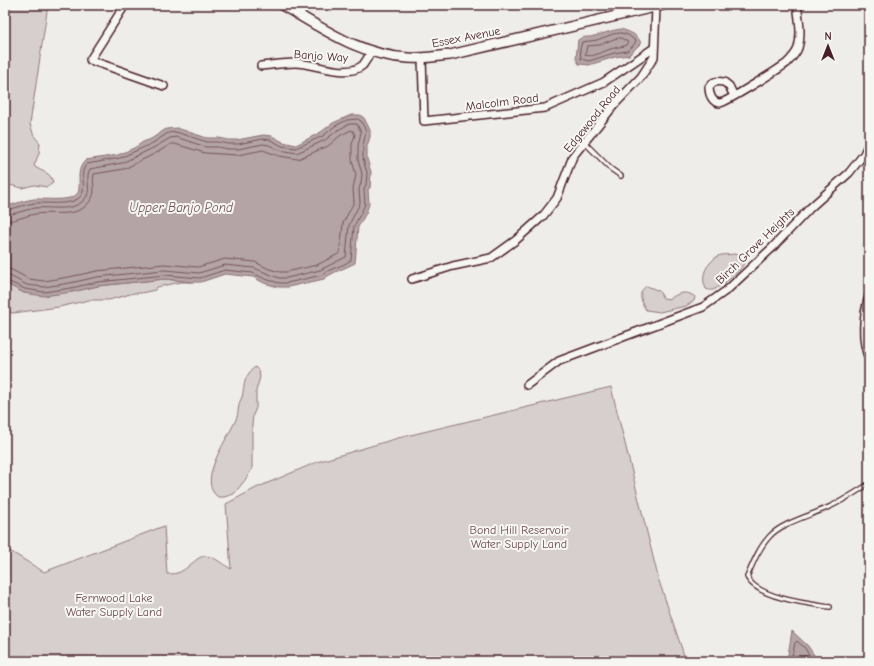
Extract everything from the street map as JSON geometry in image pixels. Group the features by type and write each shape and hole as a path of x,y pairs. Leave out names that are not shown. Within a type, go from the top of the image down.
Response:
{"street":[{"path":"125,5 90,60 164,86"},
{"name":"Essex Avenue","path":"282,5 360,48 391,56 422,58 450,55 631,9 660,6"},
{"path":"734,96 794,57 798,48 799,38 797,5"},
{"name":"Edgewood Road","path":"412,279 453,266 491,258 516,240 543,216 557,198 573,156 615,104 641,77 654,57 660,6"},
{"name":"Malcolm Road","path":"422,58 424,121 545,108 604,82 654,48"},
{"name":"Banjo Way","path":"261,66 296,63 324,69 346,70 357,68 363,64 371,52"},
{"name":"Birch Grove Heights","path":"527,385 559,361 703,306 726,290 772,248 810,208 849,174 864,154 869,143"},
{"path":"869,296 866,305 863,340 869,359"}],"lane":[{"path":"584,142 611,169 621,176"},
{"path":"830,607 805,604 776,597 750,584 747,577 761,547 770,536 786,525 831,506 869,484"}],"green space":[{"path":"8,5 48,5 30,124 34,136 40,143 39,153 34,166 48,174 52,179 53,183 47,187 34,185 22,188 5,184 5,35"},
{"path":"734,254 742,256 744,260 741,268 714,290 706,289 704,285 704,273 710,263 718,256"},
{"path":"165,279 191,282 181,282 157,287 155,290 134,293 109,300 89,300 59,307 13,313 5,311 5,283 24,293 72,292 98,286"},
{"path":"647,286 659,291 663,298 670,299 676,295 685,293 695,297 694,301 686,306 660,312 646,310 641,300 641,294"},
{"path":"255,367 259,371 260,377 256,391 256,408 253,415 252,425 252,469 234,494 218,497 212,490 210,480 212,470 216,458 237,417 246,377"},
{"name":"Bond Hill Reservoir Water Supply Land","path":"611,387 659,581 686,661 239,661 239,656 231,661 5,661 5,548 44,572 164,526 167,574 181,572 203,556 216,559 231,569 226,504 256,488 317,462 398,438"}],"water":[{"path":"621,29 635,35 641,43 629,55 615,57 589,65 579,64 576,58 578,40 584,37 590,37"},
{"name":"Upper Banjo Pond","path":"351,115 360,115 364,118 370,130 370,137 367,146 367,159 371,172 370,188 368,189 369,204 358,227 355,263 324,279 288,287 278,287 264,283 253,277 225,274 201,282 165,279 98,286 44,296 24,293 5,283 5,208 7,206 31,200 73,197 77,194 79,189 79,174 83,163 86,160 118,155 151,139 166,129 177,128 207,138 237,140 263,135 272,136 283,142 296,145 321,132 333,123"},
{"path":"792,631 808,646 818,661 787,661"}],"park label":[{"name":"Fernwood Lake Water Supply Land","path":"114,605"}]}
